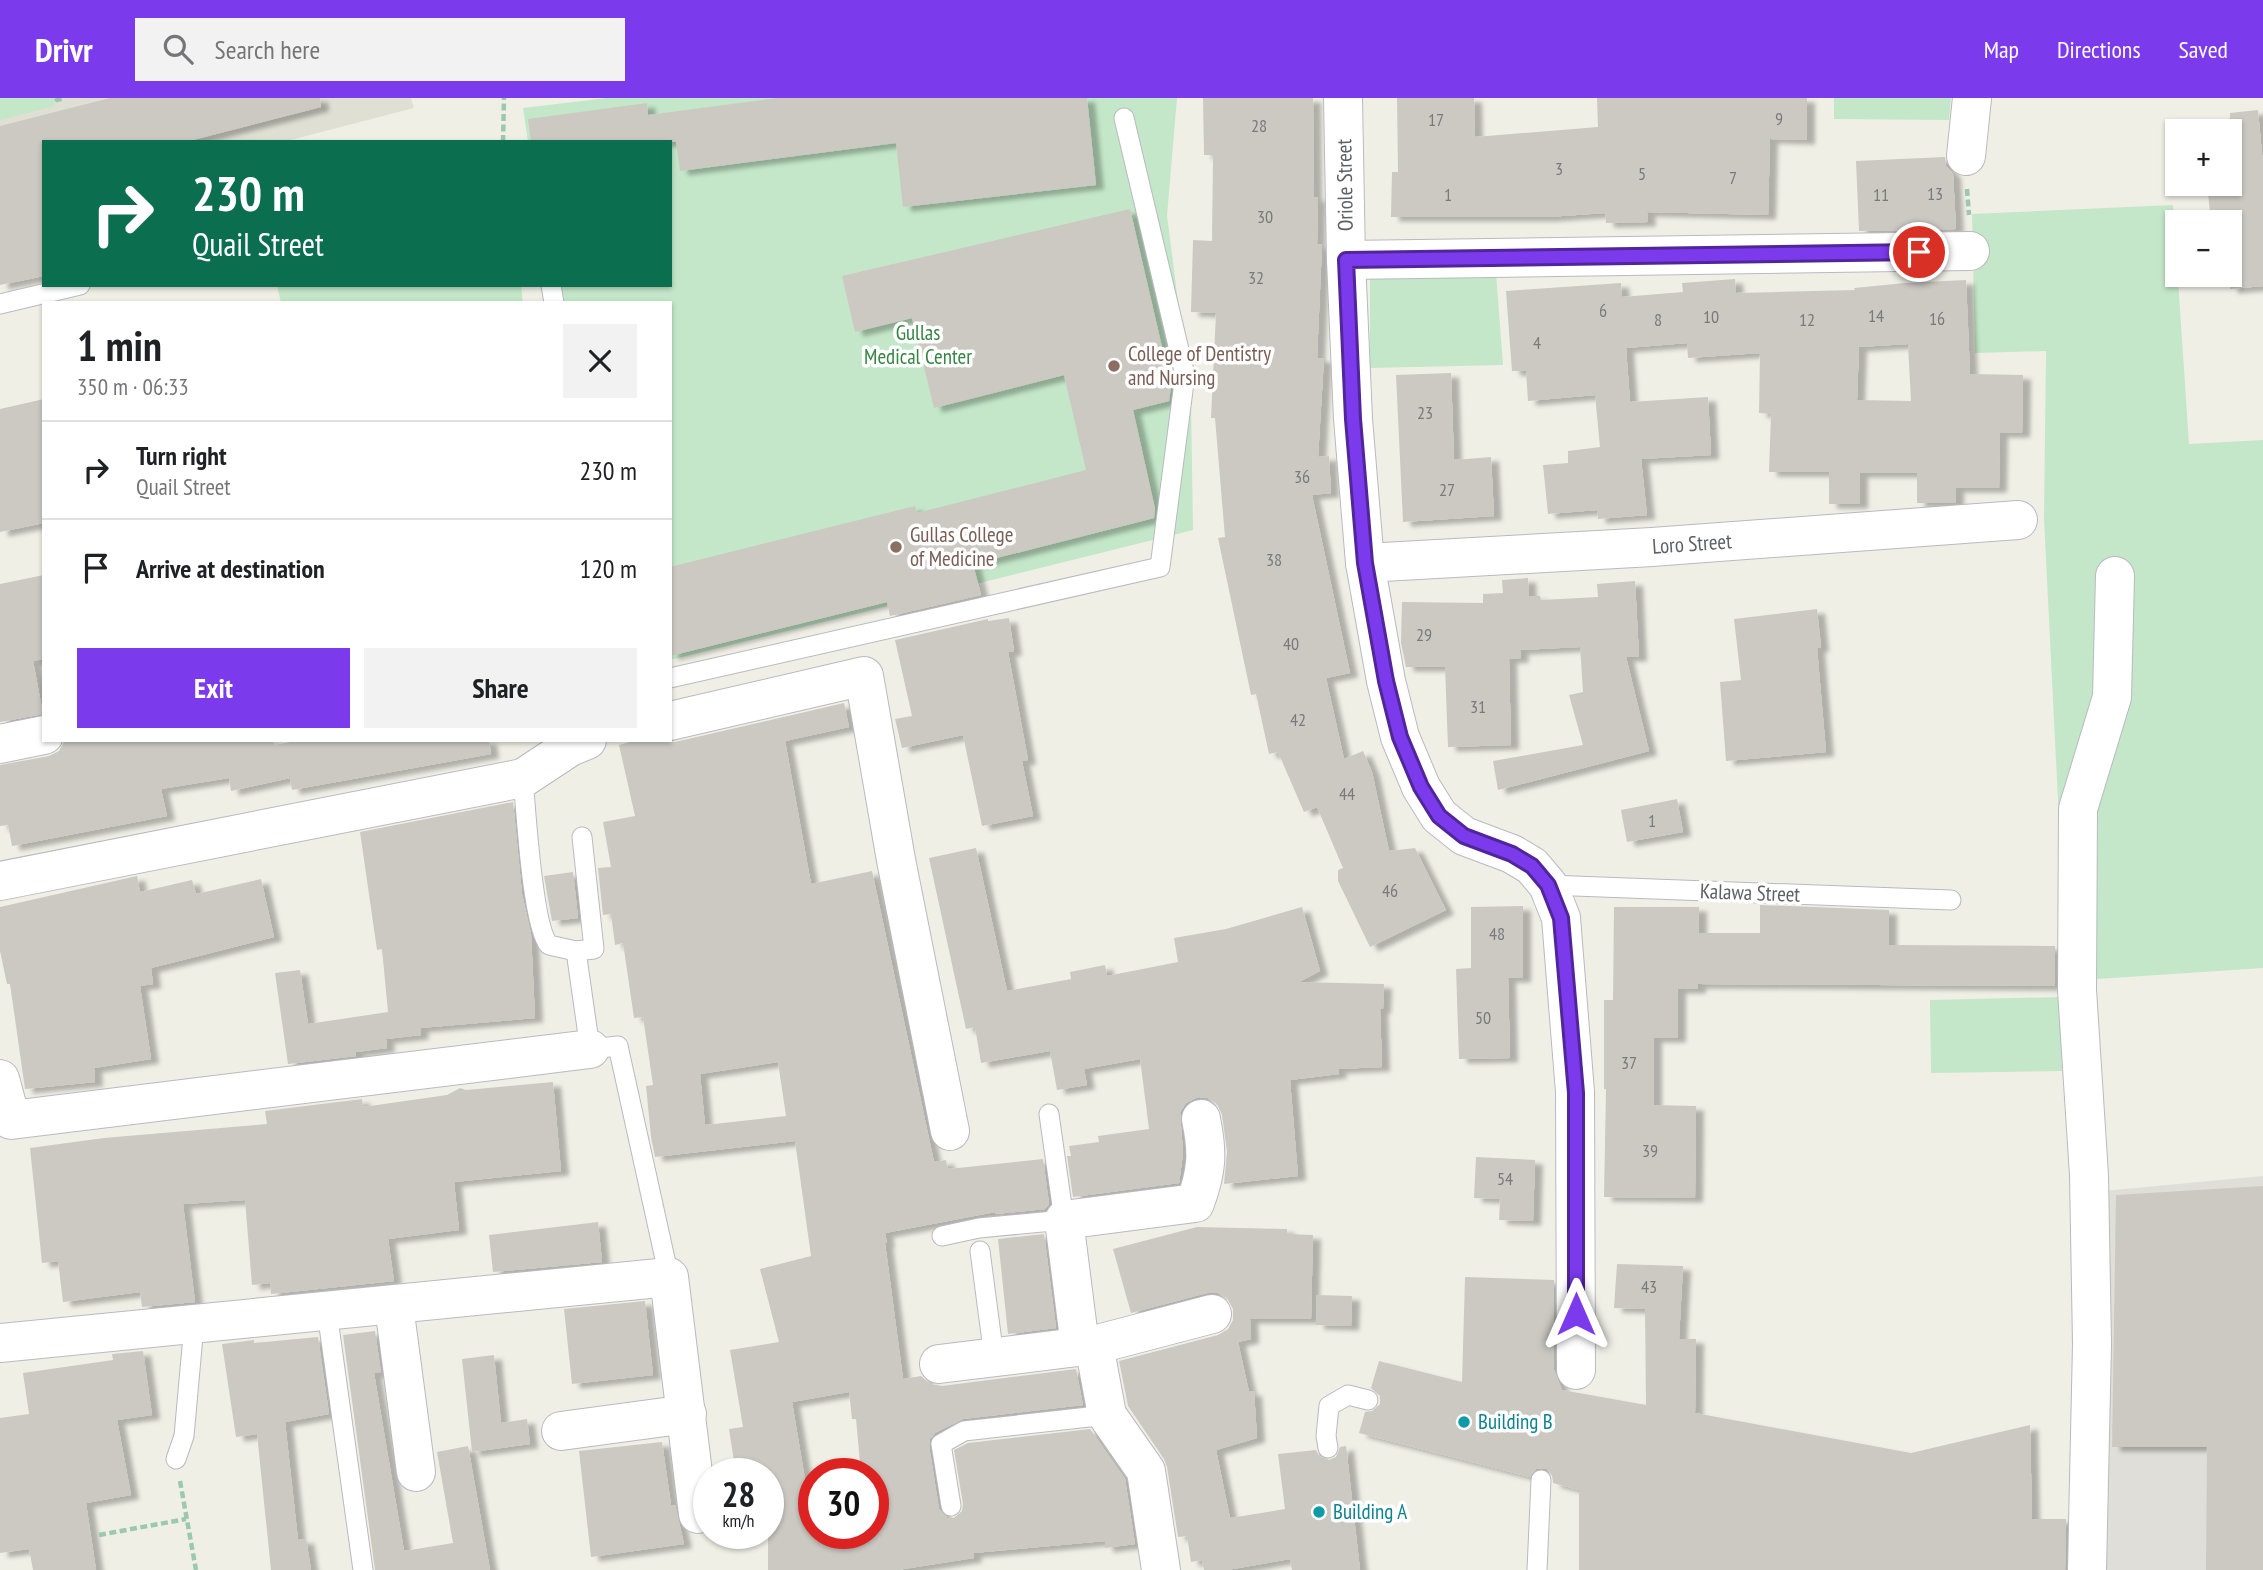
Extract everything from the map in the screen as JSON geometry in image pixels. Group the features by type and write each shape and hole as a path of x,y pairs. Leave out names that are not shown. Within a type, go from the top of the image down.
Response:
{"street":[{"name":"Oriole Street","path":"1343,98 1353,419 1365,563 1386,681 1400,737 1421,787 1439,816 1464,836 1512,854 1532,866 1548,885 1561,918 1576,1093 1576,1370"},
{"path":"1966,156 1972,98"},
{"path":"1346,260 1970,251"},
{"name":"Loro Street","path":"1365,563 1652,547 2018,520"},
{"path":"2087,1570 2092,1345 2089,1175 2077,990 2078,809 2112,697 2115,576"},
{"path":"672,721 864,676 896,860 950,1131"},
{"path":"0,744 42,736"},
{"path":"0,881 523,778 582,742"},
{"path":"0,1079 11,1132 590,1049"},
{"path":"1152,1569 1146,1471 1107,1415 1087,1345 1064,1220 1195,1203 1205,1177 1207,1150 1201,1119"},
{"path":"0,1343 669,1277 693,1469"},
{"path":"394,1306 416,1472"},
{"path":"939,1364 1087,1345 1212,1314"},
{"path":"561,1431 687,1414"}],"lane":[{"path":"672,678 1160,567 1185,375 1124,118"},
{"path":"0,304 72,287"},
{"path":"523,778 542,933 550,945 576,951 594,949 582,837"},
{"name":"Kalawa Street","path":"1548,885 1951,900"},
{"path":"576,951 590,1049 618,1046 669,1277"},
{"path":"942,1236 979,1228 1064,1220 1049,1114"},
{"path":"980,1251 994,1357"},
{"path":"327,1312 363,1570"},
{"path":"176,1459 184,1436 194,1325"},
{"path":"1328,1448 1326,1436 1329,1406 1348,1395 1368,1399"},
{"path":"951,1506 941,1444 964,1431 1107,1415"},
{"path":"1537,1570 1541,1479"}],"path":[{"path":"56,98 65,98"},
{"path":"503,140 504,98"},
{"path":"1966,156 1970,251"},
{"path":"176,1459 196,1570"},
{"path":"99,1535 186,1519"}],"shaded area":[{"path":"0,98 411,98 414,108 291,140 42,140 42,145 0,214"},
{"path":"2263,1176 2263,1570 2106,1570 2103,1191"}],"green space":[{"path":"0,98 53,98 55,106 0,120"},
{"name":"Gullas Medical Center","path":"607,98 1177,98 1167,216 1191,401 1193,530 672,660 672,301 553,301 550,287 672,287 672,140 528,140 523,108"},
{"path":"1834,98 1951,98 1949,120 1834,119"},
{"path":"2173,205 2173,210 2165,210 2165,287 2178,287 2189,444 2263,440 2263,968 2067,981 2044,519 2046,351 1975,353 1972,214"},
{"path":"1381,271 1496,273 1503,365 1370,368 1370,279"},
{"path":"277,287 521,287 523,301 281,301"},
{"path":"2061,997 2062,1071 1931,1073 1930,1000"}],"building":[{"path":"110,98 320,98 321,107 193,140 42,140 42,276 0,285 0,126"},
{"path":"777,98 1087,98 1096,185 903,207 896,143 680,171 676,142 672,140 531,140 528,119 647,103 648,115"},
{"path":"1203,98 1313,98 1314,197 1318,197 1317,244 1322,245 1317,358 1324,358 1318,457 1329,456 1331,493 1312,495 1350,673 1326,678 1344,759 1363,751 1372,772 1389,851 1415,848 1446,910 1370,947 1338,881 1338,870 1343,868 1317,807 1304,812 1278,752 1269,754 1256,694 1251,695 1218,538 1225,537 1215,418 1211,418 1216,313 1191,312 1193,240 1212,241 1213,155 1204,155"},
{"path":"1397,98 1474,98 1475,137 1598,127 1597,98 1807,98 1807,140 1770,139 1768,215 1647,212 1648,222 1606,223 1605,213 1548,217 1391,217 1392,172 1398,172"},
{"path":"2258,110 2263,165 2263,286 2230,289 2242,287 2242,210 2210,210 2208,196 2242,196 2242,119 2230,119 2230,113"},
{"path":"1945,157 1946,166 1953,174 1956,229 1859,231 1856,161"},
{"path":"1130,209 1171,386 1169,401 1133,410 1155,509 1154,518 973,564 981,595 890,616 887,602 672,656 672,567 915,506 917,513 1086,470 1064,375 934,408 912,318 855,332 842,276"},
{"path":"1735,279 1736,293 1855,290 1854,288 1905,283 1966,280 1970,374 2023,375 2022,433 2000,433 1999,488 1956,488 1956,503 1917,503 1917,473 1860,473 1860,504 1829,504 1829,472 1769,472 1771,414 1759,413 1760,353 1688,358 1687,343 1626,348 1630,402 1708,397 1711,455 1641,459 1647,515 1598,519 1597,510 1548,514 1543,465 1568,463 1568,451 1600,447 1595,395 1528,401 1526,371 1512,371 1506,291 1621,283 1622,297 1683,292 1682,283","holes":["1908,344 1911,401 1857,400 1859,347"]},
{"path":"1451,373 1454,460 1491,457 1494,516 1403,522 1396,375"},
{"path":"42,399 42,523 0,532 0,409"},
{"path":"42,575 42,659 33,661 42,714 0,722 0,584"},
{"path":"1528,578 1529,596 1540,596 1541,600 1598,597 1597,584 1635,581 1639,657 1626,657 1649,751 1498,790 1493,761 1583,745 1569,695 1583,692 1580,647 1520,650 1521,658 1509,659 1511,745 1448,747 1445,667 1406,667 1401,643 1402,602 1483,603 1483,594 1503,593 1502,580"},
{"path":"1817,609 1821,647 1817,648 1826,752 1726,761 1720,682 1741,680 1734,619"},
{"path":"1009,618 1014,651 1008,652 1028,760 1022,761 1033,816 982,826 963,735 902,748 895,719 912,716 895,640 988,619"},
{"path":"844,703 849,727 785,741 811,884 872,871 934,1162 946,1160 948,1169 1043,1159 1049,1204 1045,1209 995,1212 885,1233 903,1379 921,1376 930,1384 942,1386 1076,1369 1083,1405 963,1419 935,1433 929,1446 939,1509 947,1518 954,1518 962,1511 954,1450 968,1443 1090,1429 1125,1479 1135,1544 1105,1548 1105,1541 973,1553 974,1558 897,1570 768,1570 768,1549 784,1549 784,1458 734,1458 729,1429 743,1427 730,1350 779,1342 760,1269 811,1256 795,1141 655,1157 646,1086 653,1085 643,1017 634,1018 623,943 615,945 611,914 603,915 598,868 611,867 603,822 635,816 619,745 630,742 672,742","holes":["778,1062 786,1116 705,1125 700,1074"]},
{"path":"64,742 273,742 274,745 290,742 489,742 491,754 292,790 290,778 231,791 229,778 161,789 167,816 12,846 8,825 0,826 0,765 49,756 59,751"},
{"path":"1677,799 1683,832 1627,842 1621,810"},
{"path":"513,802 522,894 531,934 535,1018 420,1028 421,1035 386,1039 387,1048 356,1052 356,1056 288,1064 275,973 300,970 308,1024 388,1012 382,949 377,950 360,832"},
{"path":"976,848 1007,991 1071,979 1070,972 1105,965 1107,976 1178,962 1174,938 1226,929 1302,907 1320,971 1299,982 1384,984 1383,1009 1380,1009 1382,1067 1338,1069 1339,1074 1290,1080 1298,1176 1224,1184 1227,1152 1222,1115 1217,1104 1208,1098 1198,1097 1186,1103 1180,1112 1183,1153 1179,1183 1073,1197 1067,1156 1071,1156 1069,1146 1099,1142 1098,1136 1149,1129 1140,1059 1084,1069 1087,1085 1057,1090 1050,1051 981,1063 975,1027 966,1029 929,858"},
{"path":"573,872 578,918 552,921 544,876"},
{"path":"137,876 140,892 192,880 196,894 261,879 274,937 151,968 153,984 140,986 151,1059 94,1068 95,1082 25,1089 10,984 7,984 0,951 0,907"},
{"path":"1760,905 1889,910 1889,945 2055,946 2055,986 1698,984 1698,989 1678,989 1678,1038 1654,1038 1654,1105 1696,1106 1695,1198 1604,1197 1604,1000 1613,1000 1614,907 1699,907 1699,933 1760,933"},
{"path":"1523,906 1523,978 1508,978 1510,1058 1459,1059 1456,969 1471,968 1471,907"},
{"path":"553,1082 561,1171 454,1182 459,1230 388,1239 394,1281 271,1294 270,1283 252,1285 245,1200 183,1204 195,1302 142,1307 140,1292 63,1302 58,1261 42,1263 30,1148 104,1138 267,1124 265,1111 362,1099 363,1107 447,1095 460,1088 466,1090"},
{"path":"1476,1157 1535,1160 1533,1221 1499,1220 1500,1199 1474,1198"},
{"path":"2263,1186 2263,1570 2206,1570 2207,1447 2112,1447 2116,1195"},
{"path":"598,1222 602,1262 493,1272 489,1235"},
{"path":"1197,1227 1287,1229 1287,1234 1313,1235 1311,1319 1250,1319 1251,1339 1238,1342 1249,1392 1254,1391 1257,1438 1216,1450 1230,1518 1285,1509 1278,1454 1316,1450 1319,1456 1329,1460 1336,1457 1340,1447 1346,1446 1360,1570 1292,1570 1290,1559 1227,1570 1204,1570 1202,1560 1191,1562 1187,1536 1178,1537 1167,1467 1128,1406 1119,1361 1218,1335 1228,1329 1233,1320 1233,1309 1227,1298 1218,1293 1207,1293 1131,1313 1113,1249"},
{"path":"1044,1234 1056,1328 1008,1334 998,1239"},
{"path":"1617,1264 1683,1266 1679,1339 1696,1339 1695,1413 1911,1453 2030,1425 2032,1519 2066,1519 2065,1570 1579,1570 1579,1490 1553,1483 1552,1475 1547,1469 1536,1469 1530,1477 1359,1433 1365,1412 1372,1411 1380,1404 1380,1396 1371,1388 1379,1361 1462,1382 1465,1277 1554,1280 1554,1370 1562,1390 1646,1405 1645,1309 1614,1308"},
{"path":"1316,1295 1352,1296 1351,1326 1316,1325"},
{"path":"645,1301 653,1375 572,1384 564,1309"},
{"path":"375,1331 381,1373 374,1373 404,1551 453,1543 437,1452 468,1446 490,1570 375,1570 343,1335"},
{"path":"318,1337 329,1414 285,1422 298,1540 306,1539 311,1570 271,1570 257,1434 236,1437 222,1344"},
{"path":"143,1351 152,1415 117,1420 131,1495 86,1503 96,1570 33,1570 29,1549 0,1553 0,1418 29,1414 23,1373 113,1360 112,1354"},
{"path":"494,1355 501,1423 527,1419 530,1444 472,1452 462,1359"},
{"path":"662,1442 671,1505 675,1505 684,1544 591,1557 579,1451"}],"place":[{"name":"College of Dentistry and Nursing","path":"1114,366"},
{"name":"Gullas College of Medicine","path":"896,547"},
{"name":"Building B","path":"1464,1422"},
{"name":"Building A","path":"1319,1512"}],"route":[{"path":"1576,1314 1576,1093 1561,918 1548,885 1532,866 1512,854 1464,836 1439,816 1421,787 1400,737 1386,681 1365,563 1353,419 1346,260 1919,252"}]}
